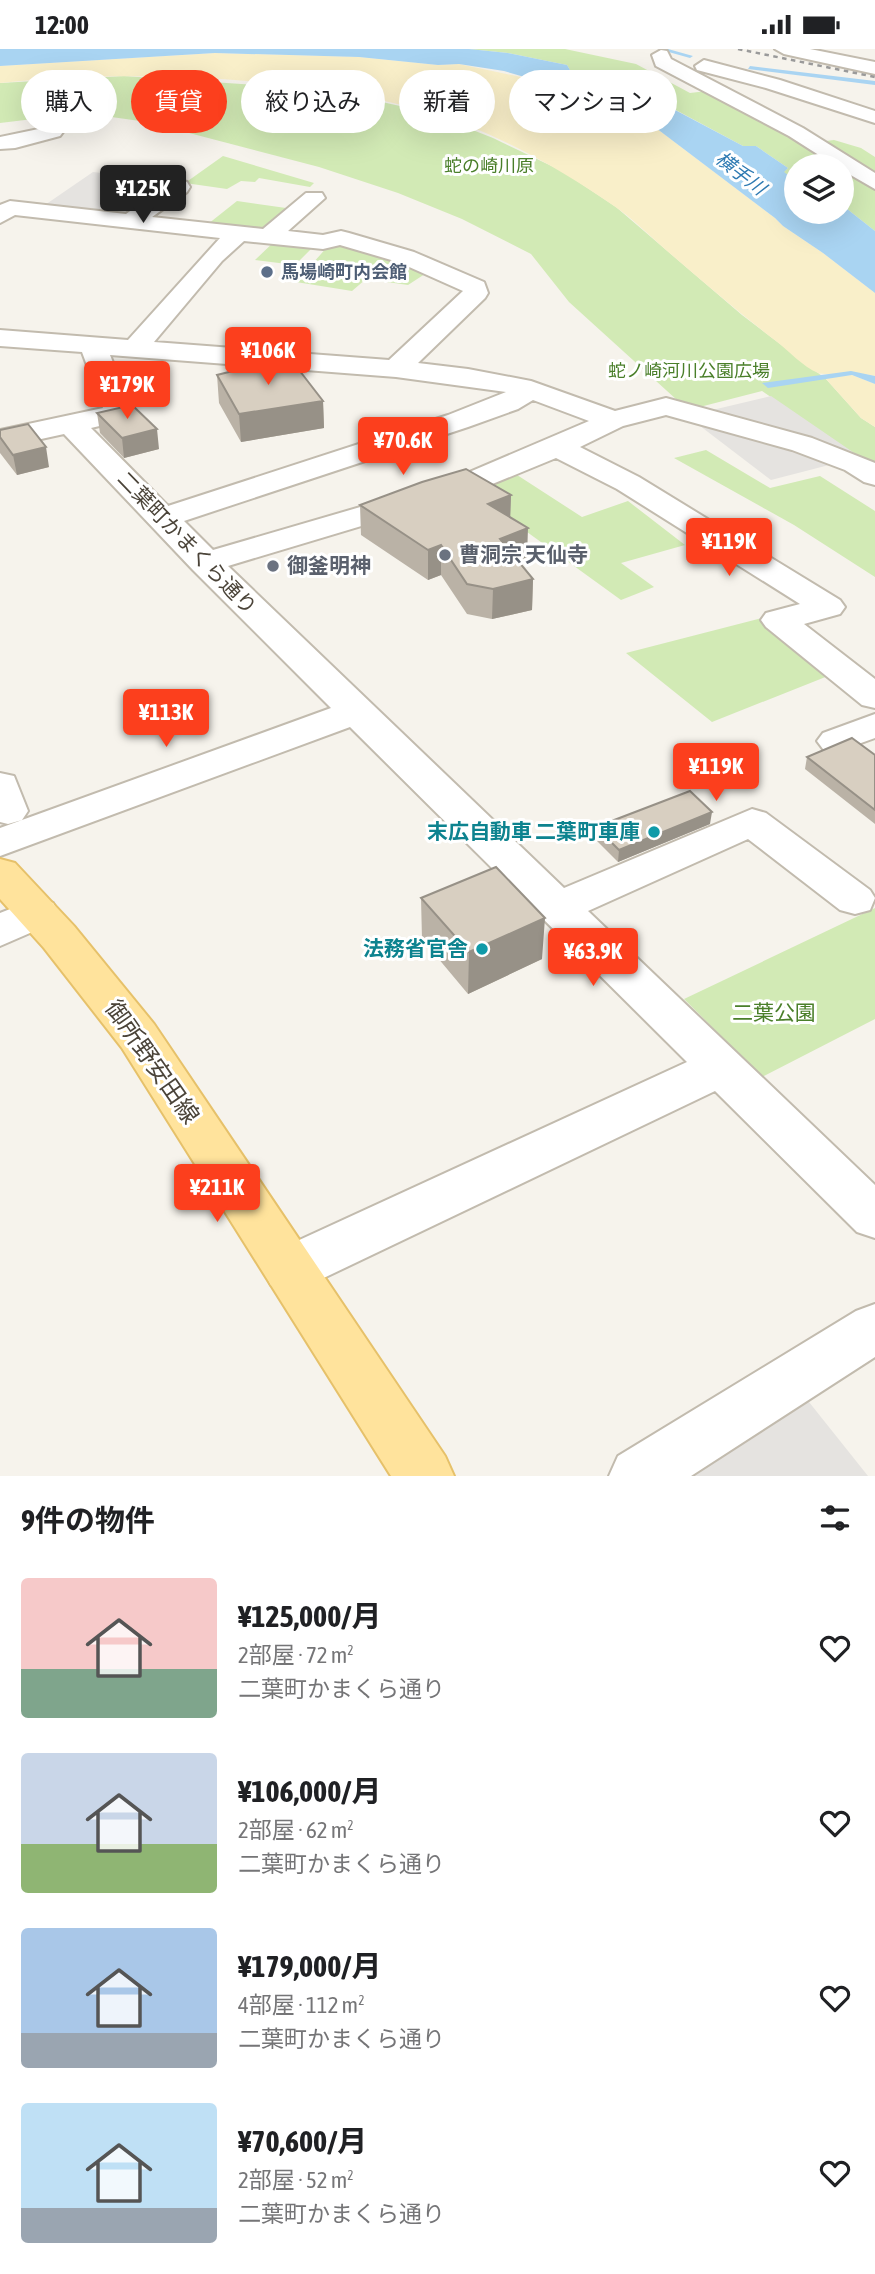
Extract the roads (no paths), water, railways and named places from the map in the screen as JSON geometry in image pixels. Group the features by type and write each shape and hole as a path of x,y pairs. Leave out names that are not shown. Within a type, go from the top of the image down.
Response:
{"main road":[{"name":"御所野安田線","path":"0,873 19,922 138,1037 424,1476"}],"street":[{"path":"641,49 774,84 875,117"},
{"path":"784,49 874,67"},
{"path":"661,55 662,62 796,132 875,182"},
{"path":"0,143 49,133"},
{"path":"131,221 180,187"},
{"path":"268,236 314,198"},
{"path":"0,216 10,208 323,242 341,238 406,257 475,287 476,293 396,369"},
{"path":"135,348 214,257 239,233"},
{"path":"187,253 214,257"},
{"path":"0,338 468,377 531,389 613,420"},
{"path":"0,439 119,413 93,345"},
{"path":"162,518 458,421 508,403 531,389"},
{"path":"205,563 457,488 557,447 613,420 666,406 802,444 856,464 875,475"},
{"name":"二葉町かまくら通り","path":"71,424 205,563 355,712 875,1217"},
{"path":"557,447 628,483 828,607 778,620 875,697"},
{"path":"3,813 355,712"},
{"path":"836,741 875,725"},
{"path":"557,908 752,821 855,900"},
{"path":"290,1269 721,1067"},
{"path":"639,1476 875,1328"}],"water":[{"path":"0,49 469,49 508,53 567,65 570,70 509,70 509,72 459,64 438,65 359,57 215,53 0,66"},
{"name":"横手川","path":"677,111 743,146 756,146 784,165 784,224 854,224 854,214 875,231 875,293 663,133 677,133"},
{"path":"851,371 875,376 875,384 852,375 768,388 762,383"}],"waterway":[{"path":"661,49 690,56"},
{"path":"750,68 875,83"}],"railway":[{"path":"738,49 875,77"}],"place":[{"name":"馬場崎町内会館","path":"267,272"},
{"name":"曹洞宗 天仙寺","path":"445,555"},
{"name":"御釜明神","path":"273,566"},
{"name":"末広自動車 二葉町車庫","path":"654,832"},
{"name":"法務省官舎","path":"482,949"}],"park label":[{"name":"蛇の崎川原","path":"489,166"},
{"name":"蛇ノ崎河川公園広場","path":"689,371"},
{"name":"二葉公園","path":"774,1013"}]}
